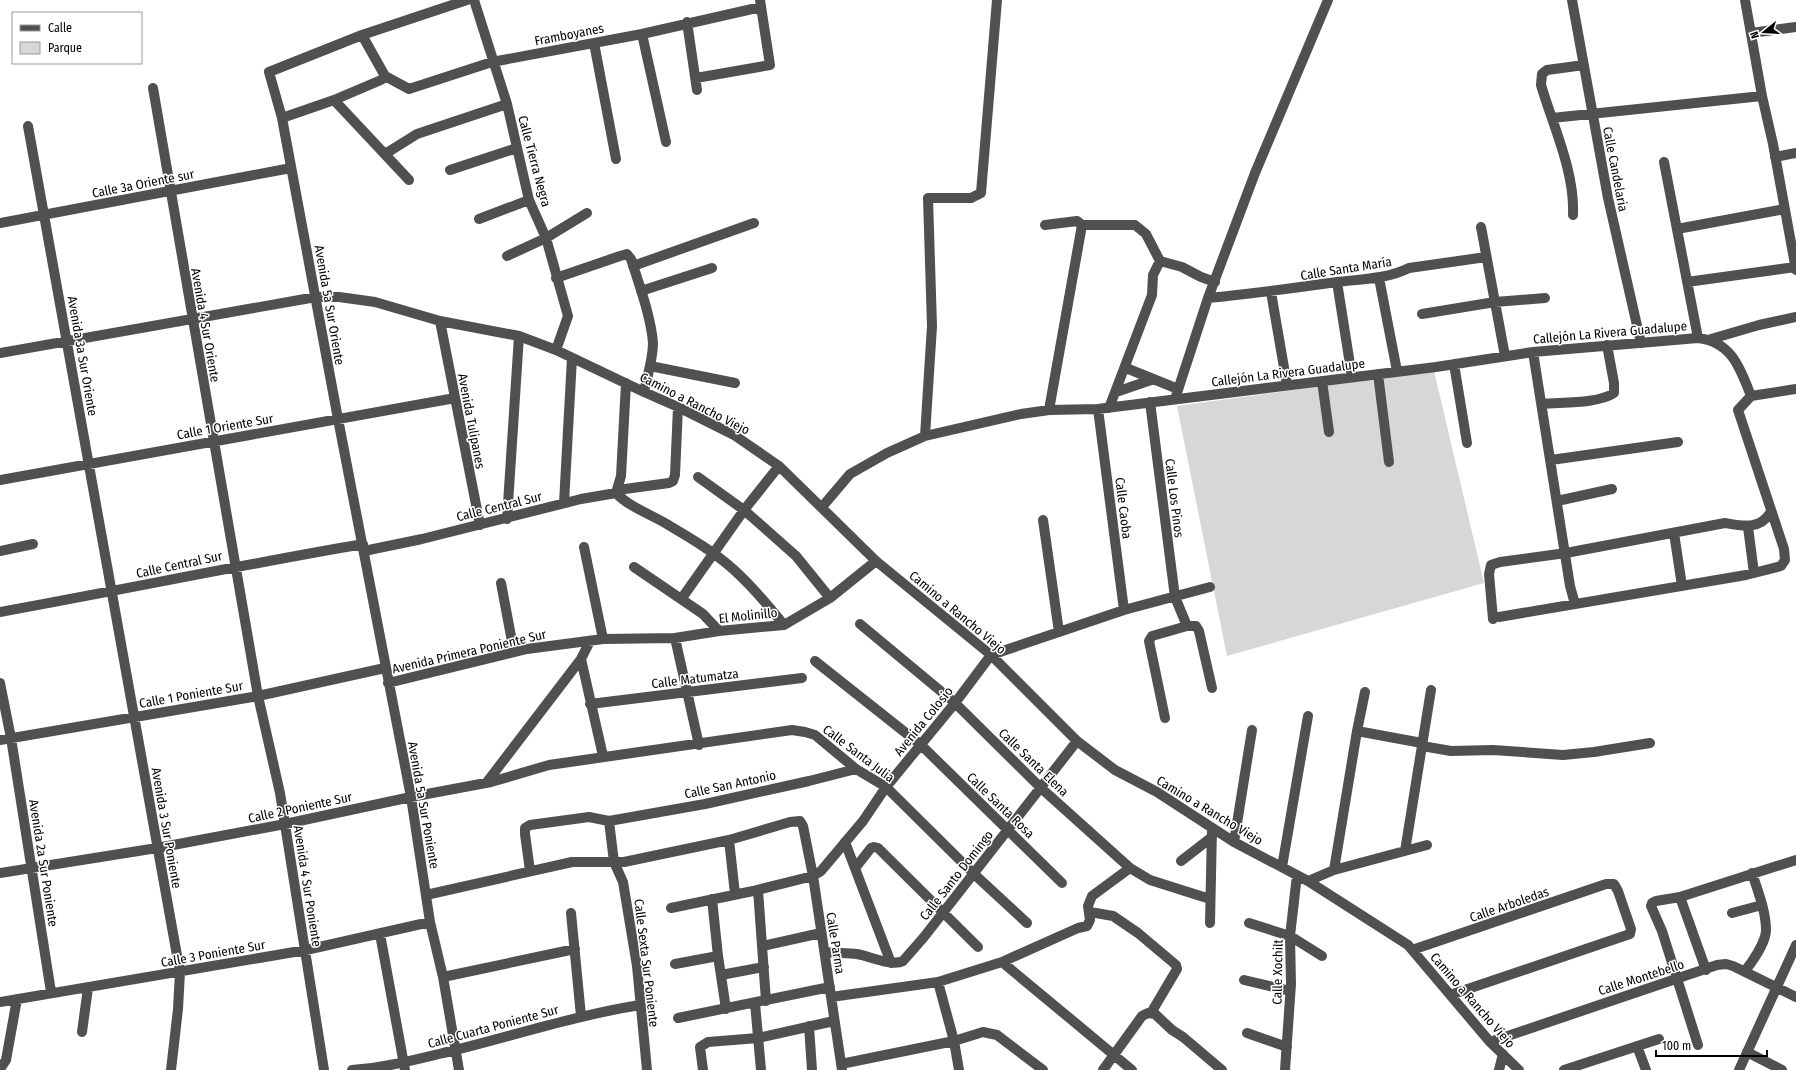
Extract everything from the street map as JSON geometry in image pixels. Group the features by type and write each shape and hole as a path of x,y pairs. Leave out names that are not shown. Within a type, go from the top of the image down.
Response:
{"street":[{"path":"282,118 334,100 381,80 385,76 362,35 467,0"},
{"name":"Calle Tierra Negra","path":"474,0 506,104 529,200 546,238 556,278 568,316 556,350"},
{"path":"925,436 932,326 928,198 971,198 981,193 997,0"},
{"path":"1126,368 1154,379 1176,394 1208,298 1255,173 1328,0"},
{"name":"Calle Candelaria","path":"1572,0 1608,198 1641,342"},
{"path":"1687,282 1796,268 1793,230 1785,209 1776,157 1762,96 1745,0"},
{"path":"696,78 770,65 761,3"},
{"name":"Framboyanes","path":"385,76 409,89 492,62 642,34 761,3"},
{"path":"687,22 698,90"},
{"path":"1751,33 1796,27"},
{"path":"642,34 666,142"},
{"name":"Avenida 5a Sur Oriente","path":"362,35 269,72 282,118 363,547"},
{"path":"594,43 616,159"},
{"path":"1573,216 1570,180 1541,85 1542,74 1547,70 1584,65"},
{"name":"Avenida 4 Sur Oriente","path":"153,88 235,566"},
{"path":"1552,118 1762,96"},
{"path":"334,100 409,180"},
{"path":"384,154 417,134 506,104"},
{"name":"Avenida 3a Sur Oriente","path":"28,126 112,592"},
{"path":"450,170 517,148"},
{"path":"1776,157 1796,153"},
{"path":"1664,162 1698,338"},
{"name":"Calle 3a Oriente sur","path":"0,223 291,168"},
{"path":"480,219 529,200"},
{"path":"1677,228 1785,209"},
{"path":"507,256 546,238 587,213"},
{"path":"1045,225 1077,221 1082,225 1135,224 1146,234 1160,261 1182,267 1201,277 1215,282"},
{"path":"633,266 754,223"},
{"path":"1049,410 1082,225"},
{"path":"1481,227 1505,356"},
{"path":"556,278 627,254 631,258 641,291 653,343 650,366 644,392"},
{"name":"Calle Santa María","path":"1208,298 1271,292 1337,282 1379,278 1398,274 1409,268 1486,257"},
{"path":"1109,408 1126,368 1152,295 1153,276 1160,261"},
{"path":"641,291 712,268"},
{"path":"1379,278 1397,371"},
{"path":"1337,282 1352,377"},
{"path":"1271,292 1287,385"},
{"name":"Camino a Rancho Viejo","path":"0,353 316,297 339,297 375,302 440,321 519,336 556,350 678,407 734,435 779,466 876,561 991,655 1077,741 1115,770 1157,792 1212,832 1308,881 1408,945 1490,1042 1519,1070"},
{"path":"1422,314 1495,302 1545,298"},
{"path":"1711,339 1759,325 1796,318"},
{"name":"Avenida Tulipanes","path":"440,321 480,525"},
{"path":"507,519 519,336"},
{"name":"Callejón La Rivera Guadalupe","path":"822,507 850,474 887,453 925,436 1021,414 1049,410 1098,410 1150,402 1176,394 1322,381 1534,352 1698,338 1711,339 1728,350 1740,369 1751,396"},
{"path":"1542,404 1597,399 1614,393 1614,383 1607,345"},
{"path":"1534,352 1570,586 1575,604"},
{"path":"564,503 572,358"},
{"path":"1454,364 1467,443"},
{"path":"650,366 735,383"},
{"path":"1378,374 1389,462"},
{"path":"1116,392 1154,379"},
{"path":"1322,381 1329,432"},
{"path":"626,383 621,476 616,493 627,503 656,517 714,553 734,569 761,596 784,625"},
{"path":"1770,512 1767,518 1748,527 1725,523 1566,553 1491,565 1489,574 1496,618 1754,573 1782,566 1785,560 1784,549 1770,512 1738,410 1751,396 1796,389"},
{"name":"Calle 1 Oriente Sur","path":"0,480 455,398"},
{"name":"Calle Los Pinos","path":"1150,402 1175,597 1187,626"},
{"name":"Calle Central Sur","path":"0,612 112,592 235,566 422,539 507,519 564,503 616,493 625,489 669,483 673,480 675,475 678,407"},
{"name":"Calle Caoba","path":"1098,410 1124,610"},
{"path":"1551,460 1678,442"},
{"path":"682,598 744,510 779,466"},
{"path":"698,477 744,510 796,556 830,598"},
{"path":"1557,501 1612,490"},
{"path":"1043,520 1059,632"},
{"path":"1748,527 1754,573"},
{"path":"1674,533 1682,586"},
{"path":"0,551 33,544"},
{"name":"Avenida 5a Sur Poniente","path":"363,547 385,668 411,797 430,922 443,977 459,1070"},
{"path":"584,547 603,639"},
{"name":"El Molinillo","path":"603,639 676,638 719,631 784,625 830,598 876,561"},
{"name":"Avenida 4 Sur Poniente","path":"235,566 258,696 280,792 324,1070"},
{"path":"634,567 682,598 703,614 719,631"},
{"path":"501,583 514,652"},
{"path":"1570,586 1577,600 1595,601"},
{"path":"991,655 1124,610 1210,587"},
{"name":"Avenida 3 Sur Poniente","path":"112,592 180,972 178,1009 171,1070"},
{"name":"Calle Santa Elena","path":"860,624 955,704 1041,788 1130,868 1150,880 1210,899"},
{"path":"1165,718 1149,641 1152,636 1187,626 1196,626 1199,631 1212,688"},
{"path":"676,638 699,745"},
{"name":"Avenida Primera Poniente Sur","path":"388,683 514,652 603,639"},
{"path":"487,782 581,659 590,641"},
{"name":"Avenida Colosio","path":"813,876 821,871 863,821 886,787 955,704 991,655"},
{"path":"581,659 603,756"},
{"name":"Calle Santa Rosa","path":"815,661 921,745 1062,883"},
{"name":"Calle 1 Poniente Sur","path":"0,740 258,696 385,668"},
{"name":"Calle Matumatza","path":"590,704 802,678"},
{"name":"Avenida 2a Sur Poniente","path":"0,683 11,738 51,992"},
{"path":"1405,851 1431,690"},
{"path":"1334,870 1365,692"},
{"path":"1282,867 1308,716"},
{"name":"Calle Santa Julia","path":"603,756 699,745 792,730 815,735 856,769 886,787 974,874 1027,923"},
{"path":"1234,842 1252,730"},
{"path":"1357,731 1451,751 1493,750 1563,755 1594,752 1650,743"},
{"name":"Calle Santo Domingo","path":"891,962 899,963 903,961 924,938 1077,741"},
{"name":"Calle 2 Poniente Sur","path":"0,873 157,848 285,824 487,782 549,765 603,756"},
{"name":"Calle San Antonio","path":"609,821 705,804 856,769"},
{"path":"530,871 524,834 525,828 530,825 589,817 609,821"},
{"name":"Calle Sexta Sur Poniente","path":"609,821 615,862 623,882 637,966 647,1070"},
{"name":"Calle Parma","path":"729,840 790,822 800,821 803,826 813,876 842,1067"},
{"path":"1181,861 1212,832"},
{"path":"1210,923 1212,832"},
{"path":"426,895 572,862 615,862 729,840 735,894"},
{"path":"845,842 856,867 891,962"},
{"path":"1308,881 1334,870 1427,844"},
{"path":"856,867 871,848 878,848 978,947"},
{"path":"1698,1045 1662,931 1651,906 1652,903 1680,897 1796,860"},
{"path":"678,1018 766,1001 830,992 938,982 1002,962 1078,928 1087,926 1090,920 1088,906 1092,896 1130,868"},
{"path":"1745,971 1756,955 1767,932 1762,905 1752,873"},
{"name":"Calle Xochilt","path":"1285,1070 1290,991 1290,936 1297,875"},
{"path":"671,908 712,898 758,890 813,876"},
{"name":"Calle Arboledas","path":"1412,950 1606,884 1614,884 1631,929 1630,934 1450,995"},
{"path":"758,890 766,1001"},
{"path":"1680,897 1706,970"},
{"path":"712,898 718,956 726,1009"},
{"path":"1732,913 1762,905"},
{"path":"1090,912 1113,916 1138,933 1176,965 1177,969 1151,1013 1142,1016 1103,1070"},
{"path":"571,913 581,1016"},
{"name":"Calle 3 Poniente Sur","path":"0,1002 51,992 88,988 306,950 430,922"},
{"path":"1249,923 1290,936 1322,956"},
{"path":"762,946 821,933"},
{"path":"380,934 404,1066"},
{"path":"1739,1070 1796,945"},
{"path":"443,977 575,949"},
{"path":"825,952 856,954 891,962"},
{"path":"675,964 718,956"},
{"path":"1002,962 1132,1070"},
{"name":"Calle Montebello","path":"1490,1042 1726,964 1745,971 1796,997"},
{"path":"721,975 764,967"},
{"path":"1244,980 1290,991"},
{"path":"938,982 954,1041 959,1070"},
{"path":"82,1032 88,988"},
{"path":"5,1066 17,999"},
{"path":"755,1003 761,1070"},
{"name":"Calle Cuarta Poniente Sur","path":"352,1070 404,1066 455,1050 581,1016 640,1005"},
{"path":"1151,1013 1155,1014 1172,1030 1183,1037 1222,1070"},
{"path":"703,1070 700,1047 708,1042 758,1038 834,1021"},
{"path":"809,1026 812,1070"},
{"path":"842,1067 954,1041 983,1032 997,1035 1043,1070"},
{"path":"1247,1033 1287,1047"},
{"path":"1564,1070 1659,1039"},
{"path":"1637,1046 1646,1070"},
{"path":"1747,1052 1782,1070"},
{"path":"1499,1070 1502,1054"}],"green space":[{"path":"1434,371 1484,583 1227,656 1177,406"}]}
